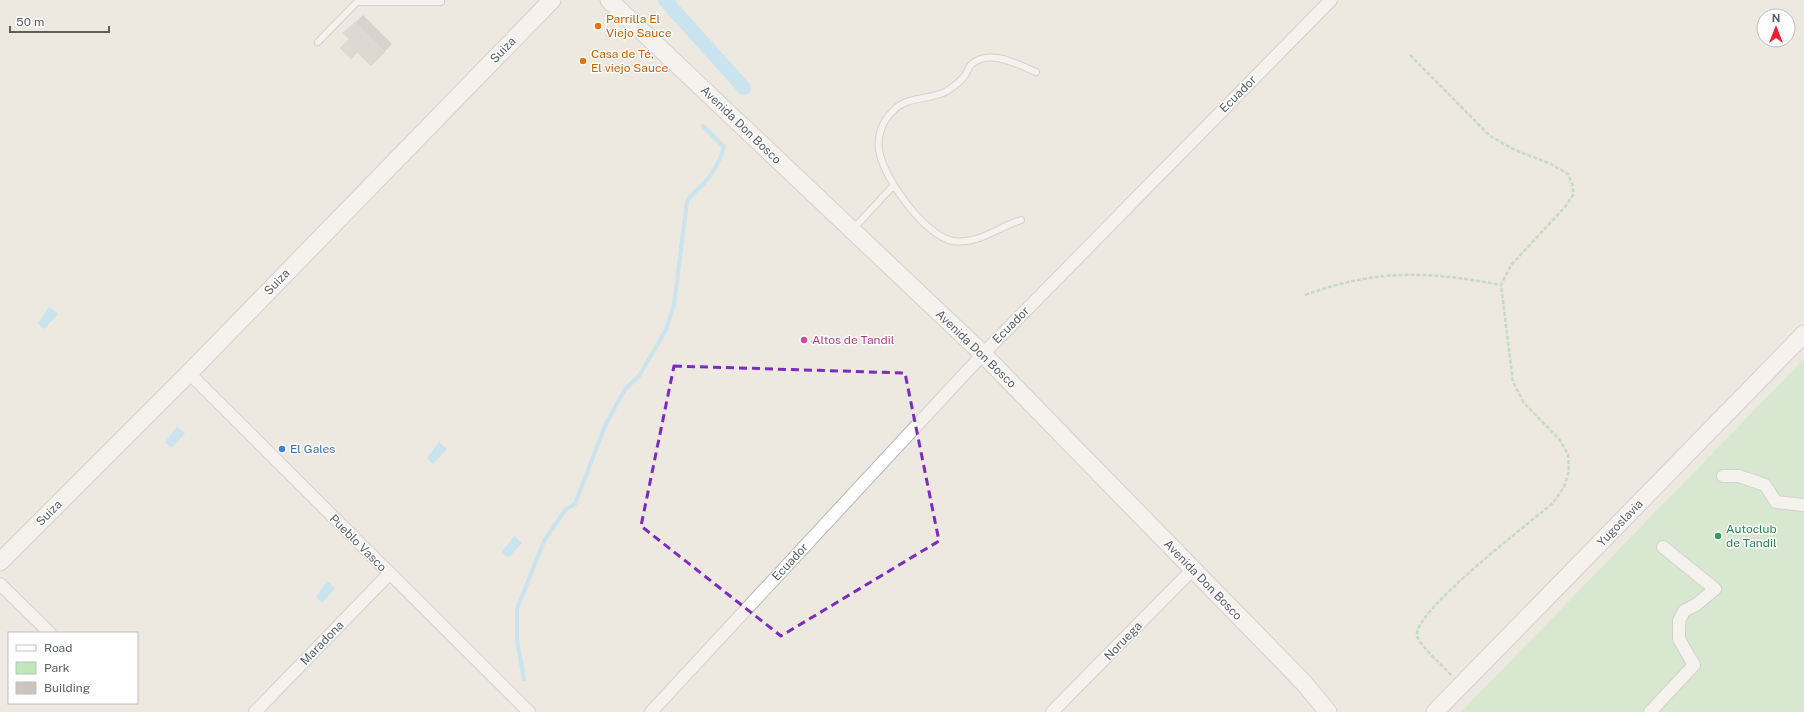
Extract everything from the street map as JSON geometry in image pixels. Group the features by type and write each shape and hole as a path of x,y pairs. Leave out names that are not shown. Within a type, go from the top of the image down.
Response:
{"street":[{"name":"Suiza","path":"0,562 189,373 552,0"},
{"name":"Avenida Don Bosco","path":"609,0 982,354 1304,683 1328,712"},
{"name":"Ecuador","path":"651,712 982,354 1331,0"},
{"name":"Yugoslavia","path":"1435,712 1804,334"},
{"name":"Pueblo Vasco","path":"189,373 528,712"},
{"path":"1723,476 1739,476 1765,485 1776,502 1804,505"},
{"path":"1650,712 1694,665 1679,639 1679,622 1684,611 1697,604 1715,589 1663,547"},
{"name":"Noruega","path":"1052,712 1193,569"},
{"name":"Maradona","path":"255,712 390,574"},
{"path":"0,584 49,632"}],"lane":[{"path":"318,42 358,1 441,2 441,0"},
{"path":"1021,220 968,242 952,241 939,236 925,224 888,177 879,150 879,134 884,122 893,110 906,101 938,96 952,88 964,76 972,63 983,58 997,58 1036,72"},
{"path":"852,230 894,185"}],"path":[{"path":"1410,55 1490,136 1515,150 1550,164 1568,174 1573,186 1573,195 1565,207 1510,265 1501,285 1513,382 1524,403 1559,439 1568,454 1569,471 1564,487 1554,503 1457,583 1430,610 1419,625 1417,635 1420,642 1462,685"},
{"path":"1305,295 1336,284 1377,276 1427,275 1467,279 1501,285"}],"highlighted area":[{"path":"674,366 905,373 939,541 781,636 641,526"}],"green space":[{"name":"Autoclub de Tandil","path":"1804,359 1804,712 1461,712"}],"water":[{"path":"49,307 58,314 44,329 38,323"},
{"path":"177,427 185,433 172,448 165,442"},
{"path":"439,442 447,449 433,464 427,458"},
{"path":"514,536 522,543 508,558 502,552"},
{"path":"327,581 335,588 322,603 316,597"}],"building":[{"path":"355,22 385,52 371,66 357,52 351,59 340,48 349,39 343,33"}],"waterway":[{"path":"665,0 744,88"},
{"path":"524,679 517,640 517,609 544,541 566,509 575,504 605,426 625,389 639,376 666,330 674,304 687,202 712,173 719,161 724,147 703,126"}],"place":[{"name":"Parrilla El Viejo Sauce","path":"598,26"},
{"name":"Casa de Té, El viejo Sauce","path":"583,61"},
{"name":"Altos de Tandil","path":"804,340"},
{"name":"El Gales","path":"282,449"},
{"name":"Autoclub de Tandil","path":"1718,536"}]}
